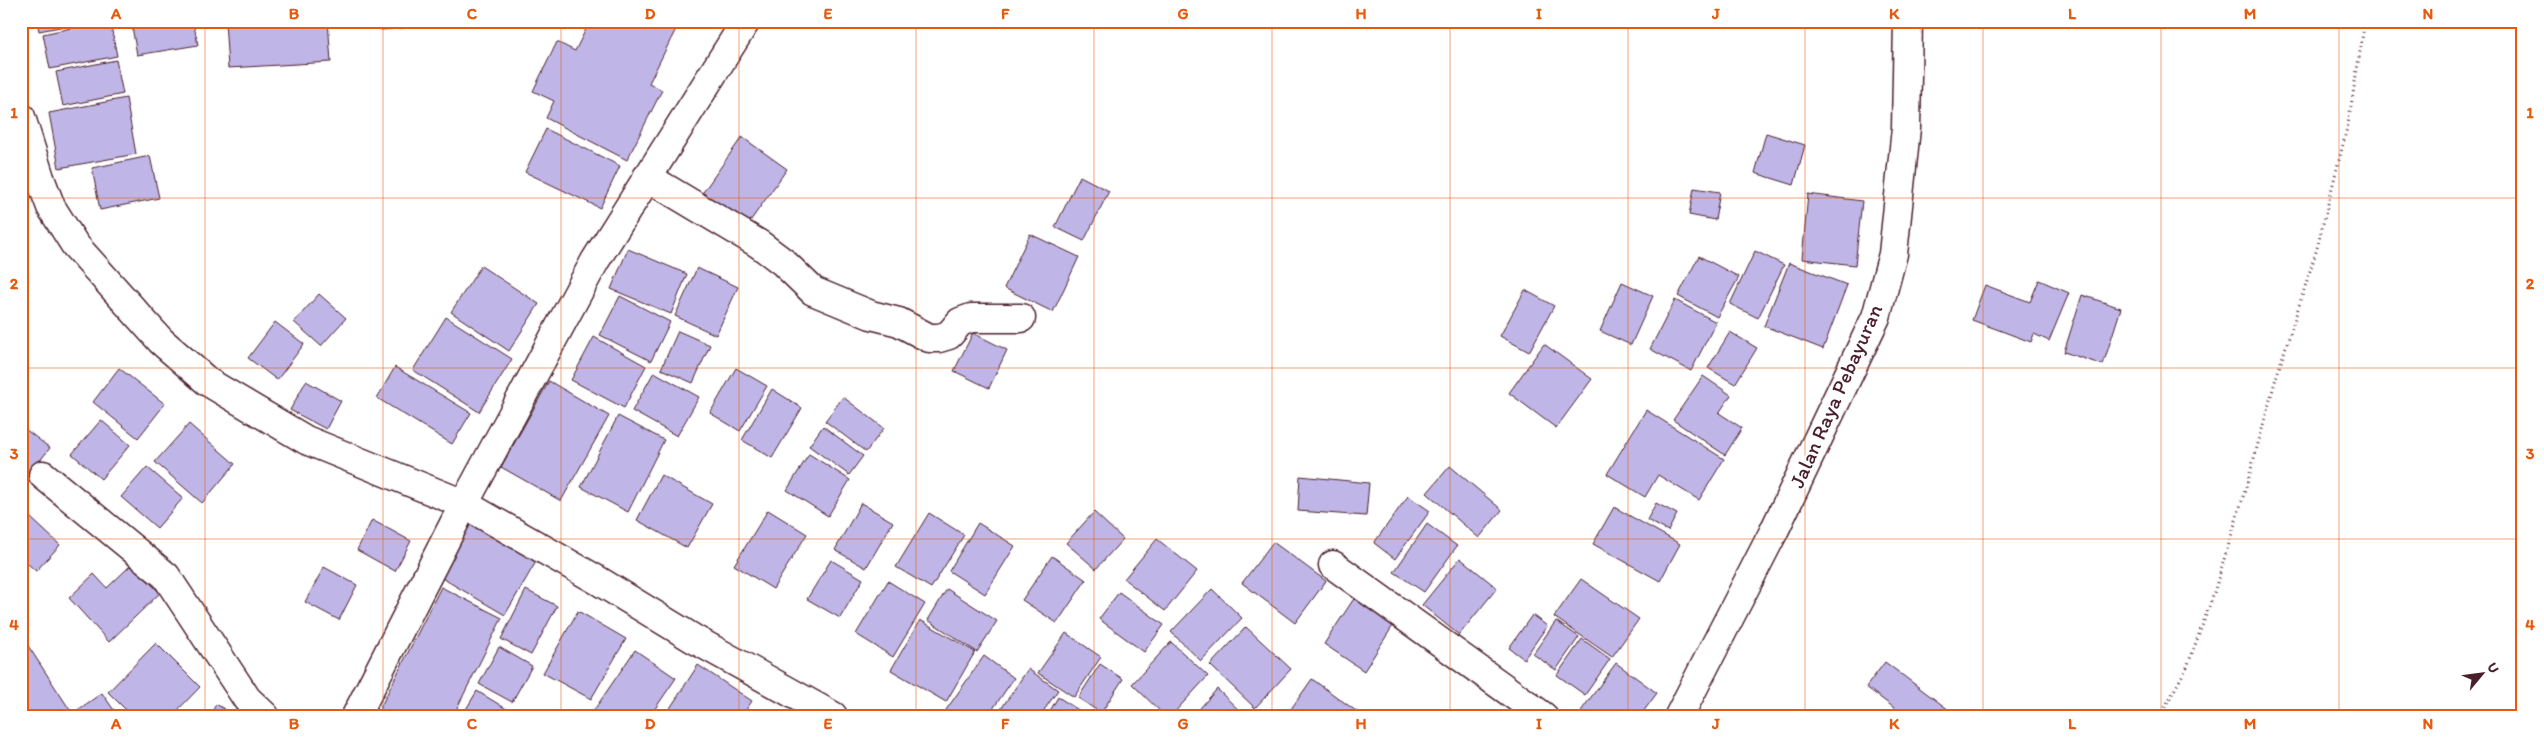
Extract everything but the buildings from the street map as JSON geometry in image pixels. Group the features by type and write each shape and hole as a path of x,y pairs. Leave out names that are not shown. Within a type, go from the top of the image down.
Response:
{"street":[{"path":"356,716 464,504 595,261 746,21"},
{"name":"Jalan Raya Pebayuran","path":"1679,716 1773,533 1876,317 1893,254 1906,128 1908,21"},
{"path":"21,117 40,178 52,207 75,245 161,341 208,382 306,440 464,504 599,581 694,639 833,716"},
{"path":"647,177 759,244 783,262 813,291 871,315 899,322 929,338 949,335 960,322 971,318 1021,318"},
{"path":"43,475 166,576 246,700 265,716"},
{"path":"1333,565 1543,716"}],"path":[{"path":"2160,716 2187,667 2213,596 2247,484 2276,378 2316,252 2348,124 2365,21"}]}
